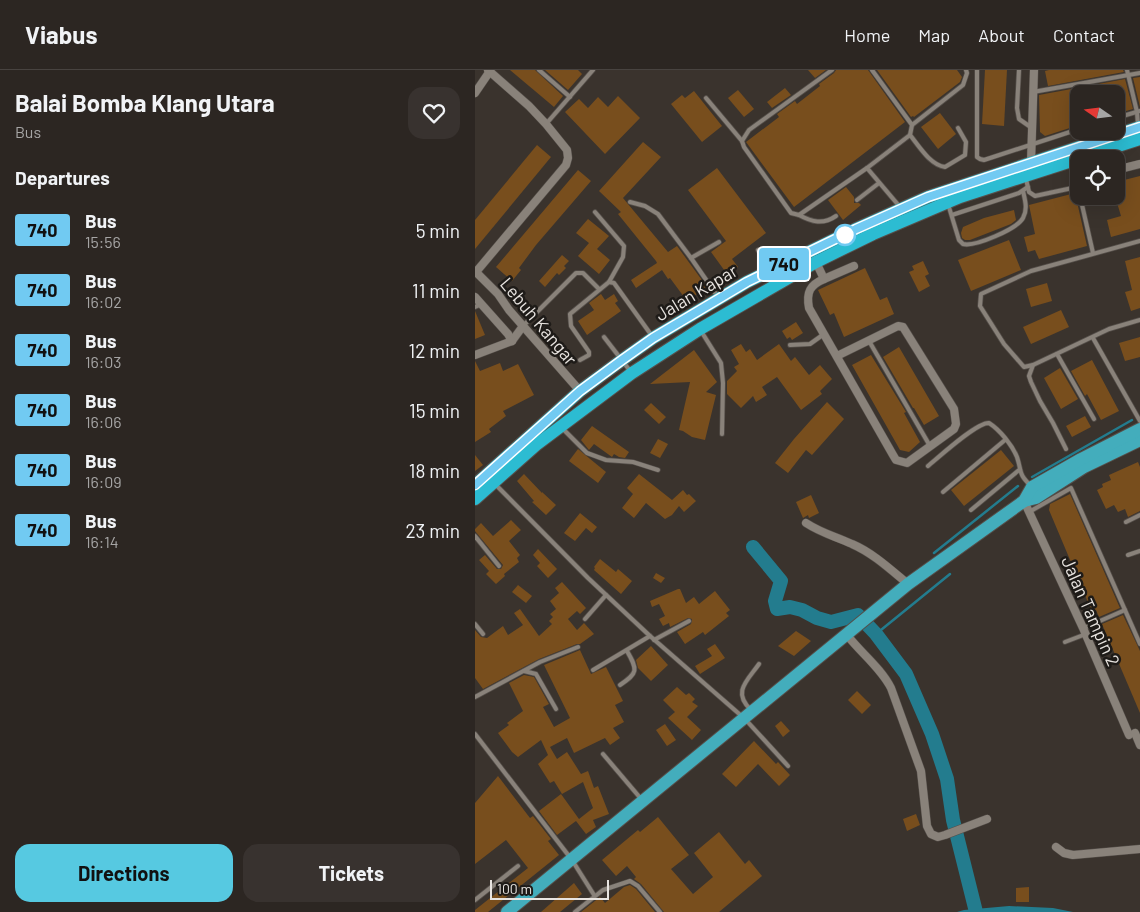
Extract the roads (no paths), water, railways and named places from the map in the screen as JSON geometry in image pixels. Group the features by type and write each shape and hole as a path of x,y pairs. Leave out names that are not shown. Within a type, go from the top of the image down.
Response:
{"highway":[{"name":"Jalan Kapar","path":"1094,150 1139,131"},
{"name":"Jalan Kapar","path":"475,485 580,391 622,360 653,338 770,270 928,197 1031,162 1139,131"},
{"name":"Jalan Kapar","path":"475,499 561,426 632,373 700,330 816,262 873,234 947,202 981,189 1027,182 1070,160"}],"main road":[{"path":"1026,507 1032,487 1140,429"},
{"path":"507,912 908,584 1084,467 1140,440"}],"street":[{"path":"1031,162 1034,70"},
{"path":"475,93 489,71 529,106 546,124 567,150 568,158 566,165 476,272"},
{"path":"1125,168 1140,164"},
{"path":"816,262 824,279"},
{"path":"837,356 898,326 903,327 954,409 956,424 953,429 907,463 896,460 809,308 807,294 811,286 854,266"},
{"name":"Lebuh Kangar","path":"476,272 498,294 523,326 580,391"},
{"path":"475,297 479,305 508,334 511,341"},
{"path":"475,355 511,341 523,326"},
{"name":"Jalan Tampin 2","path":"1026,507 1140,745"},
{"path":"806,523 822,533 853,544 886,566 908,584"},
{"path":"851,632 861,652 886,678 891,688 921,771 927,826 931,834 938,837 987,819"},
{"path":"1056,847 1064,853 1073,855 1140,849"}],"lane":[{"path":"539,70 570,97"},
{"path":"546,124 593,70"},
{"path":"742,140 749,130 832,70"},
{"path":"872,70 912,125"},
{"path":"799,215 867,168 910,135 912,125 963,85 967,73 966,70"},
{"path":"977,70 977,157 979,160 1070,132"},
{"path":"1019,70 1017,108 1019,119 1032,128"},
{"path":"1127,70 1139,112 1139,131"},
{"path":"1033,92 1128,77 1140,73"},
{"path":"706,98 742,140 744,147 791,213 821,223 836,216"},
{"path":"1125,116 1139,112"},
{"path":"910,135 933,163 945,167 965,155 966,142 959,128"},
{"path":"867,168 901,209"},
{"path":"1027,182 1031,195 1035,196 1070,188"},
{"path":"947,202 959,240 963,244 974,244 1010,228 1021,220 1026,211 1023,191 1027,182"},
{"path":"857,200 879,183"},
{"path":"952,215 1023,191"},
{"path":"630,202 645,206 658,214 719,299"},
{"path":"1081,205 1093,254"},
{"path":"580,360 589,355 589,352 571,326 570,314 609,282 623,257 624,246 595,212"},
{"path":"1140,241 1031,271 981,294 980,306 1004,344 1023,367 1057,354 1109,329 1140,320"},
{"path":"691,258 719,242"},
{"path":"758,250 770,270"},
{"path":"523,326 576,273 583,273 599,289"},
{"path":"609,282 613,283 653,338"},
{"path":"700,330 721,364 723,434"},
{"path":"790,345 810,344 824,334"},
{"path":"604,337 632,373"},
{"path":"1093,338 1140,421"},
{"path":"869,341 931,446"},
{"path":"1057,354 1094,420"},
{"path":"1033,364 1030,369 1031,382 1039,402 1053,423 1066,449"},
{"path":"928,466 985,423 993,426 1013,449 1021,475 1032,487"},
{"path":"561,426 587,453 606,460 633,462 658,470"},
{"path":"943,492 1005,440"},
{"path":"971,510 1019,470"},
{"path":"493,483 654,640 749,715"},
{"path":"1026,507 1071,488 1140,644"},
{"path":"1126,522 1140,515"},
{"path":"475,536 499,566"},
{"path":"1128,555 1140,551"},
{"path":"585,619 606,595"},
{"path":"1065,642 1125,610"},
{"path":"654,640 689,621"},
{"path":"475,624 483,634"},
{"path":"593,670 650,636"},
{"path":"475,697 540,662 578,647"},
{"path":"620,685 633,676 635,672 627,651"},
{"path":"759,664 741,690 741,698 749,715 787,766"},
{"path":"524,671 536,674 556,709"},
{"path":"475,734 572,860 594,895"},
{"path":"603,754 643,802"},
{"path":"475,900 518,866"},
{"path":"575,912 594,895 630,881 639,886 660,912"}],"water":[{"path":"1009,906 1053,908 1073,912 957,912"}],"waterway":[{"path":"1032,477 1132,420"},
{"path":"934,553 1018,486"},
{"path":"753,547 781,581 775,601 777,609 790,607 831,622 858,615 876,634 906,674 932,734 947,779 953,820 976,912"},
{"path":"876,634 950,574"}]}
